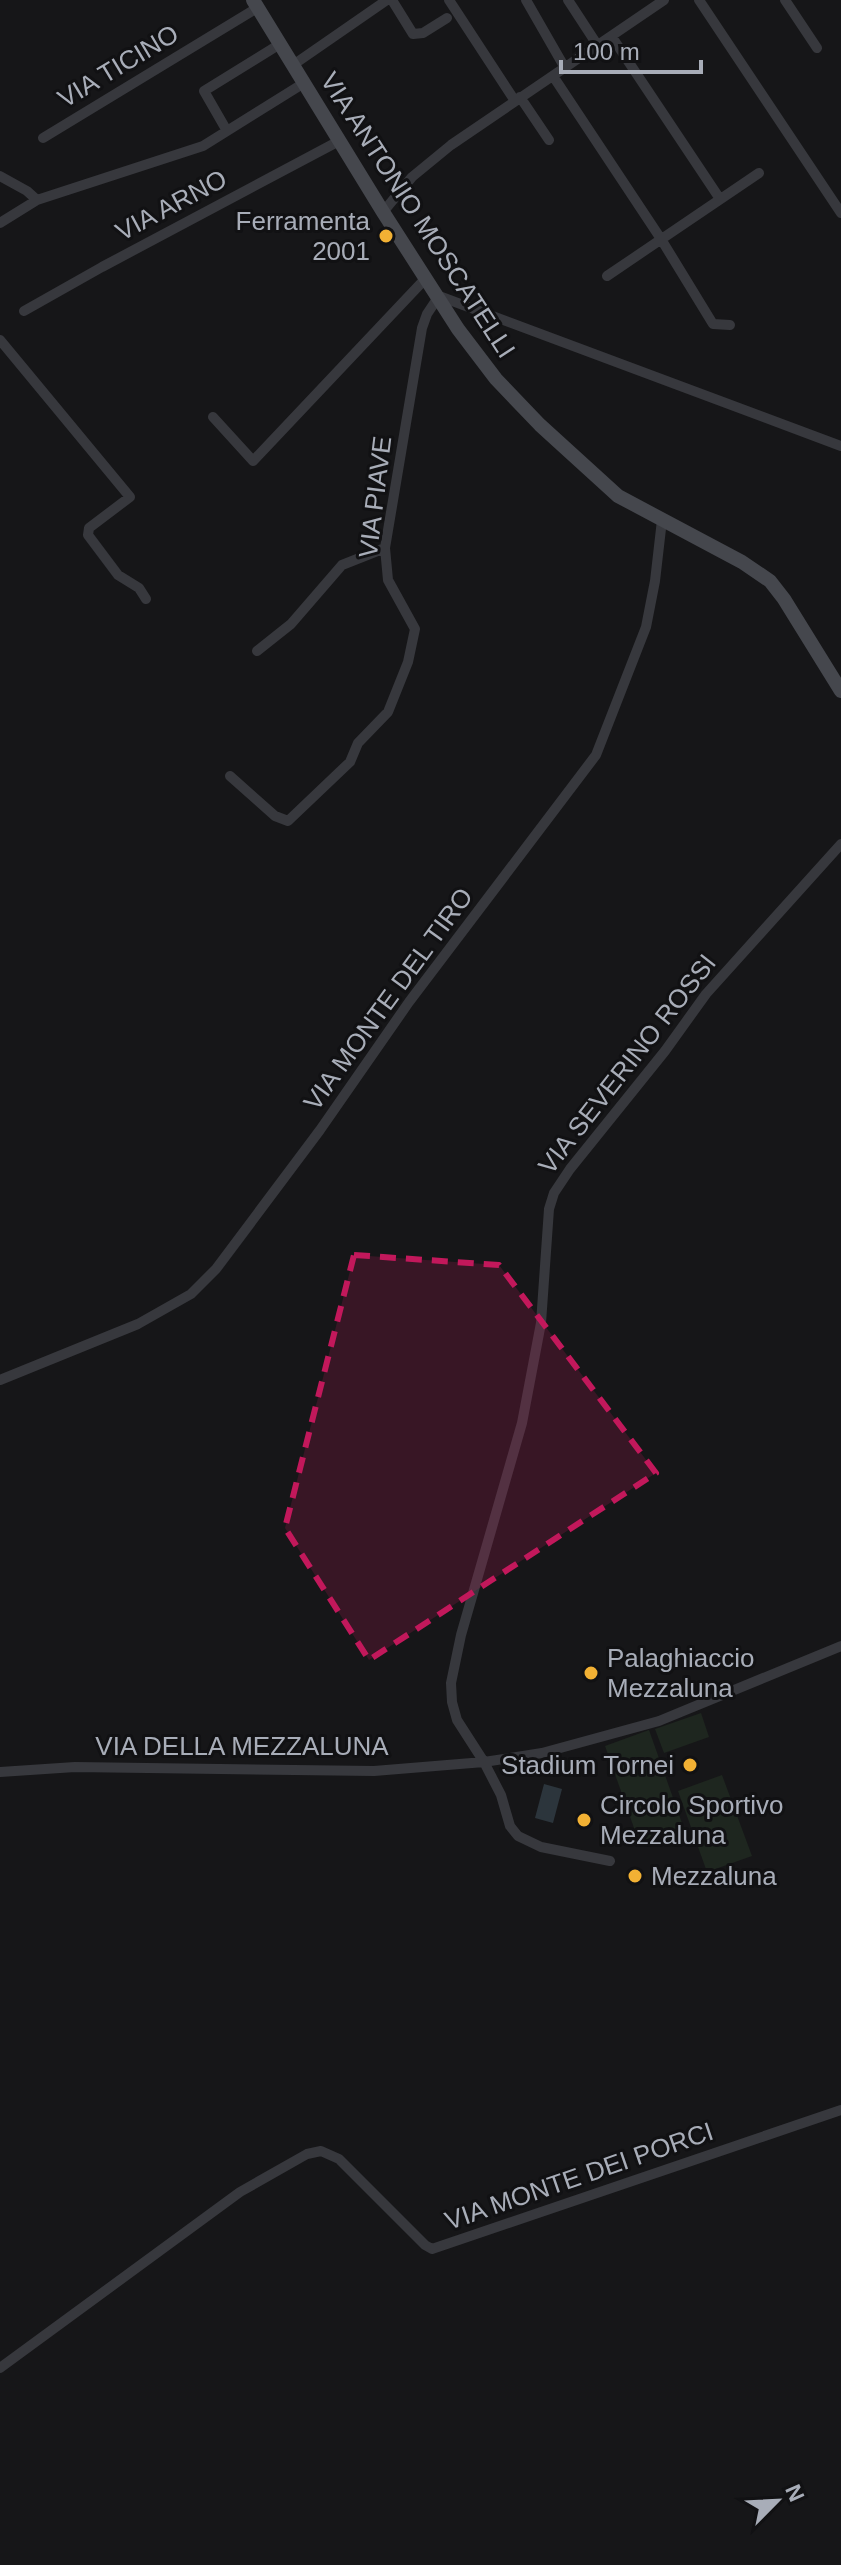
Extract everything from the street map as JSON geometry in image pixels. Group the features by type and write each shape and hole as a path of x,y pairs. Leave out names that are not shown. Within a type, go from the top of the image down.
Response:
{"street":[{"path":"293,65 389,0 413,34 423,33 447,18"},
{"path":"449,0 549,140"},
{"path":"526,0 565,68"},
{"path":"568,0 598,46"},
{"path":"383,212 412,177 451,145 664,0"},
{"path":"699,0 841,213"},
{"path":"785,0 817,48"},
{"name":"VIA ANTONIO MOSCATELLI","path":"255,4 470,346 521,406 606,486 628,502 742,562 770,581 841,691"},
{"name":"VIA TICINO","path":"43,138 255,4"},
{"path":"612,37 720,199"},
{"path":"227,131 204,91 280,44"},
{"path":"553,76 713,324 730,325"},
{"path":"0,223 37,200 203,146 304,83"},
{"name":"VIA ARNO","path":"24,311 339,141"},
{"path":"607,276 759,173"},
{"path":"0,176 37,200"},
{"path":"213,417 253,461 426,278"},
{"path":"439,296 841,446"},
{"name":"VIA PIAVE","path":"230,776 275,816 288,821 350,762 358,743 388,712 408,662 415,629 388,580 385,548 422,328 439,296"},
{"path":"0,340 130,497 89,528 88,535 118,575 139,588 146,599"},
{"name":"VIA MONTE DEL TIRO","path":"0,1380 138,1324 191,1294 216,1269 355,1082 409,1002 596,755 646,627 662,520"},
{"path":"257,651 291,624 342,565 385,548"},
{"name":"VIA SEVERINO ROSSI","path":"484,1762 457,1720 451,1683 461,1635 517,1447 528,1396 540,1332 552,1195 706,994 841,844"},
{"name":"VIA DELLA MEZZALUNA","path":"0,1772 75,1767 374,1771 484,1762 550,1751 659,1721 841,1646"},
{"path":"484,1762 501,1795 510,1826 518,1836 541,1847 610,1861"},
{"name":"VIA MONTE DEI PORCI","path":"0,2368 240,2192 311,2152 327,2153 339,2159 432,2249 841,2110"}],"highlighted area":[{"path":"354,1255 499,1265 656,1473 369,1660 285,1528"}],"shaded area":[{"path":"701,1713 709,1737 664,1753 655,1729"},
{"path":"649,1730 683,1826 639,1842 605,1746"},
{"path":"722,1775 752,1856 707,1872 678,1791"},
{"path":"544,1784 562,1789 553,1823 535,1818"}],"place":[{"name":"Ferramenta 2001","path":"386,236"},
{"name":"Palaghiaccio Mezzaluna","path":"591,1673"},
{"name":"Stadium Tornei","path":"690,1765"},
{"name":"Circolo Sportivo Mezzaluna","path":"584,1820"},
{"name":"Mezzaluna","path":"635,1876"}]}
